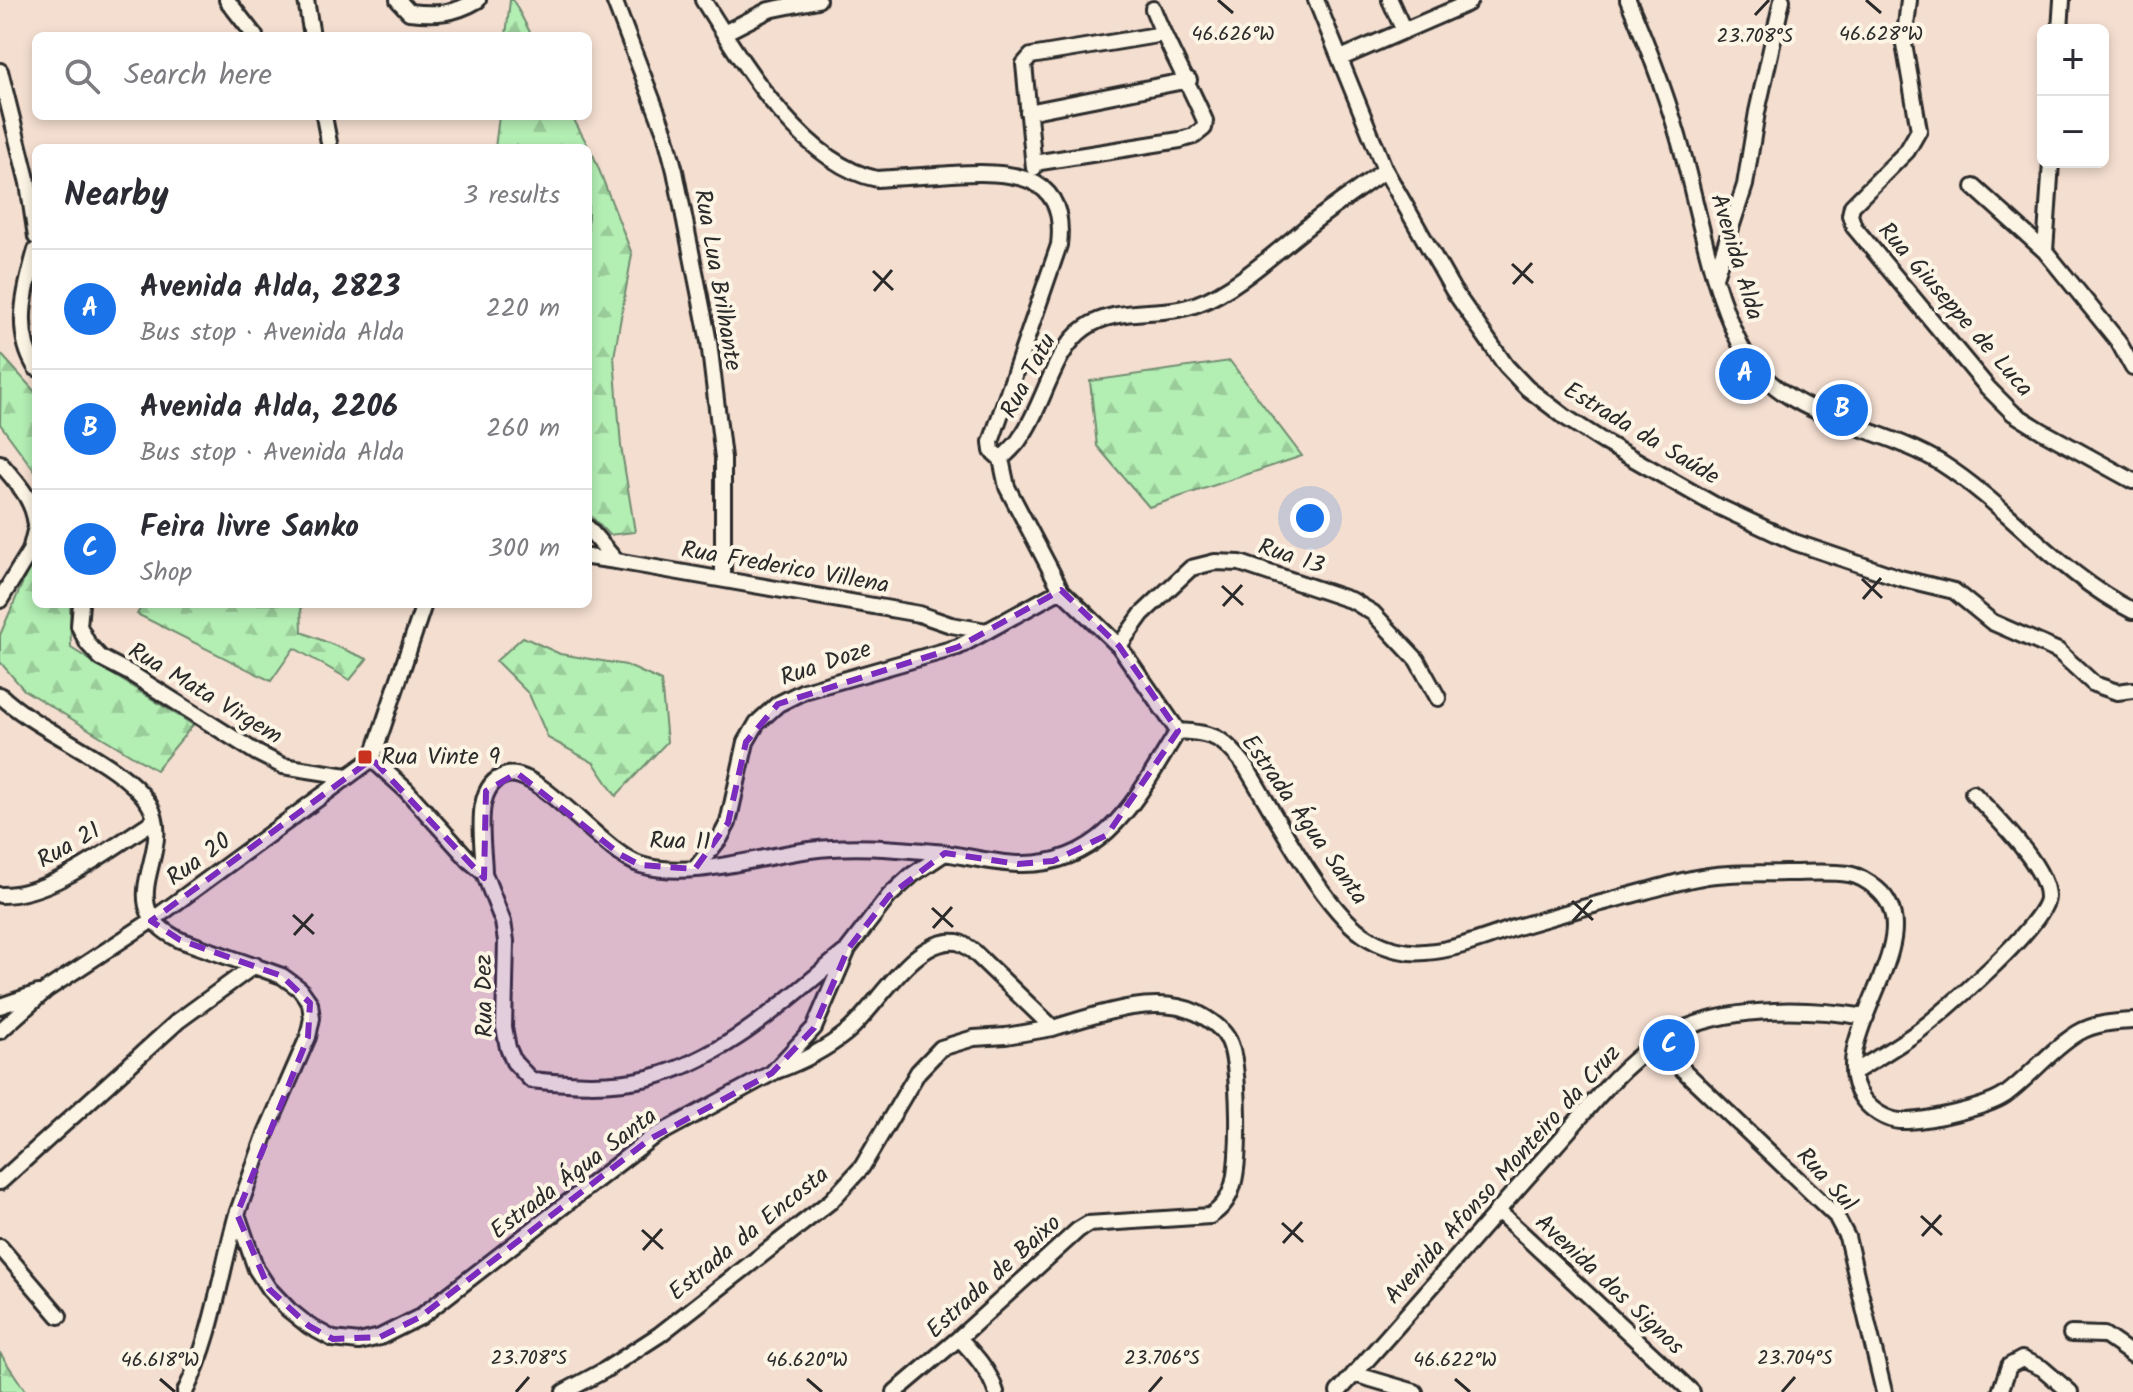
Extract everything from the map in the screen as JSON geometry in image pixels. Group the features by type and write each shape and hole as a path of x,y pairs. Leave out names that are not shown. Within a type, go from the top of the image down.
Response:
{"street":[{"path":"227,0 252,32"},
{"path":"306,0 311,32"},
{"path":"398,0 409,12 438,15 461,10 478,0"},
{"name":"Rua Lua Brilhante","path":"614,0 665,133 709,342 723,458 723,578"},
{"path":"703,0 789,123 813,147 839,165 859,175 877,179 995,172 1033,181 1057,207 1060,235 991,442 992,451 1001,459 1007,487 1061,590 1119,646 1178,731 1128,811 1107,835 1080,852 1053,861 1018,864 945,853"},
{"path":"724,33 769,10 818,0"},
{"name":"Estrada da Saúde","path":"1316,0 1385,170 1453,290 1488,342 1527,388 1565,417 1626,455 1753,523 1794,542 1849,561 1954,591 1992,622 2058,651 2094,684 2117,692 2133,690"},
{"path":"1390,0 1404,31"},
{"path":"1341,58 1470,0"},
{"name":"Avenida Alda","path":"1628,0 1667,98 1715,277 1741,346 1759,371 1805,405 1912,447 1941,463 1973,486 2078,578 2133,611"},
{"path":"1715,277 1745,185 1757,112 1782,0"},
{"name":"Rua Giuseppe de Luca","path":"1909,0 1904,44 1919,130 1907,151 1852,206 1850,215 1854,227 1988,388 2013,413 2133,481"},
{"path":"2060,24 2062,0"},
{"path":"1034,163 1194,136 1204,128 1205,121 1189,80 1153,9"},
{"path":"1033,181 1024,64 1031,56 1163,34"},
{"path":"0,71 32,210"},
{"path":"1028,112 1189,80"},
{"path":"325,120 329,144"},
{"path":"2045,251 2051,168"},
{"name":"Rua Tatu","path":"1001,459 1023,435 1069,343 1083,329 1100,319 1199,304 1257,266 1385,170"},
{"path":"1974,187 2045,251 2118,341 2133,368"},
{"path":"32,264 26,285 22,333 32,362"},
{"path":"0,463 25,491 32,505"},
{"path":"592,533 616,561"},
{"path":"0,600 32,543"},
{"path":"592,558 616,561"},
{"name":"Rua Frederico Villena","path":"616,561 919,614 951,625 987,631"},
{"name":"Rua 13","path":"1119,646 1142,614 1191,568 1215,562 1240,563 1353,601 1373,613 1417,660 1438,698"},
{"name":"Rua Doze","path":"695,869 728,823 746,742 757,723 778,704 804,691 958,647 1061,590"},
{"name":"Rua Mata Virgem","path":"81,608 79,626 88,644 101,658 283,766 347,776"},
{"path":"372,759 423,608"},
{"path":"0,695 28,717 122,776 149,805 155,820 155,841 146,893 151,921 180,940 282,976 300,989 310,1003 312,1018 308,1037 266,1133 237,1214 212,1324 200,1361 185,1392"},
{"name":"Estrada Água Santa","path":"1178,731 1205,732 1218,737 1230,747 1344,920 1368,939 1394,949 1422,953 1454,947 1581,907 1702,877 1817,873 1849,874 1868,881 1883,894 1891,911 1894,931 1854,1052 1853,1073"},
{"name":"Rua 20","path":"0,1031 46,990 151,921 372,759"},
{"name":"Rua Dez","path":"372,759 406,790 484,873 503,922 506,941 504,1027 508,1048 514,1062 531,1080 593,1084 633,1080 696,1061 742,1035 848,949"},
{"name":"Rua 11","path":"484,873 482,805 486,791 504,775 517,773 536,782 621,855 640,865 695,869 811,850 876,846 945,853"},
{"path":"1973,793 2000,822 2042,877 2048,899 2030,928 1950,1007 1853,1073 1862,1098 1886,1117 1900,1121 1977,1109 2007,1094 2080,1031 2106,1022 2133,1021"},
{"name":"Rua 21","path":"0,895 44,887 155,820"},
{"name":"Estrada Água Santa","path":"237,1214 256,1269 289,1310 309,1326 333,1339 359,1342 380,1337 420,1317 650,1139 772,1073 814,1028 848,949 889,896 912,875 945,853"},
{"path":"772,1073 803,1062 844,1035 866,1015 906,966 926,950 941,944 959,942 973,951 1053,1028"},
{"path":"0,1182 178,1021 255,965"},
{"name":"Rua 20","path":"0,1006 46,990"},
{"name":"Estrada de Baixo","path":"895,1392 1078,1230 1088,1224 1210,1216 1221,1209 1233,1187 1238,1086 1228,1038 1215,1024 1179,1008 1150,1006 1114,1009 1053,1028"},
{"name":"Avenida Afonso Monteiro da Cruz","path":"1338,1392 1613,1083 1656,1044 1686,1028 1745,1015 1836,1012 1866,1017"},
{"name":"Estrada da Encosta","path":"564,1392 659,1335 831,1201 862,1167 918,1072 941,1048 974,1038 1053,1028"},
{"name":"Rua Sul","path":"1656,1044 1836,1216 1847,1237 1884,1392"},
{"name":"Avenida dos Signos","path":"1497,1210 1692,1392"},
{"path":"0,1247 59,1316"},
{"path":"2071,1334 2104,1335 2133,1355"},
{"path":"959,1338 977,1357 996,1392"},
{"path":"2000,1392 2009,1366 2022,1359 2042,1368 2070,1392"},
{"path":"1354,1374 1415,1392"}],"highlighted area":[{"path":"1061,590 1119,646 1178,731 1107,835 1053,861 1018,864 945,853 889,896 848,949 814,1028 772,1073 650,1139 420,1317 380,1337 333,1339 309,1326 269,1289 237,1214 308,1037 310,1003 282,976 180,940 151,921 372,759 484,878 486,791 517,773 621,855 640,865 695,869 728,823 746,742 778,704 958,647"}],"green space":[{"path":"510,0 513,0 530,32 506,32"},
{"path":"498,120 574,120 587,144 496,144"},
{"path":"592,153 632,254 614,357 621,446 635,532 609,535 592,517"},
{"path":"1,354 32,389 32,468 0,424"},
{"path":"1230,361 1302,456 1149,507 1097,446 1090,381"},
{"path":"32,561 32,608 70,608 71,648 193,725 156,770 24,690 0,662 0,635"},
{"path":"141,608 301,608 302,632 367,659 350,680 294,648 271,681 137,614"},
{"path":"523,637 560,654 626,665 661,681 667,742 616,796 594,763 548,738 529,694 496,661"},
{"path":"0,1353 26,1392 0,1392"}],"place":[{"name":"Avenida Alda, 2823","path":"1745,374"},
{"name":"Avenida Alda, 2206","path":"1842,410"},
{"name":"Rua Vinte 9","path":"365,757"},
{"name":"Feira livre Sanko","path":"1669,1045"}]}
